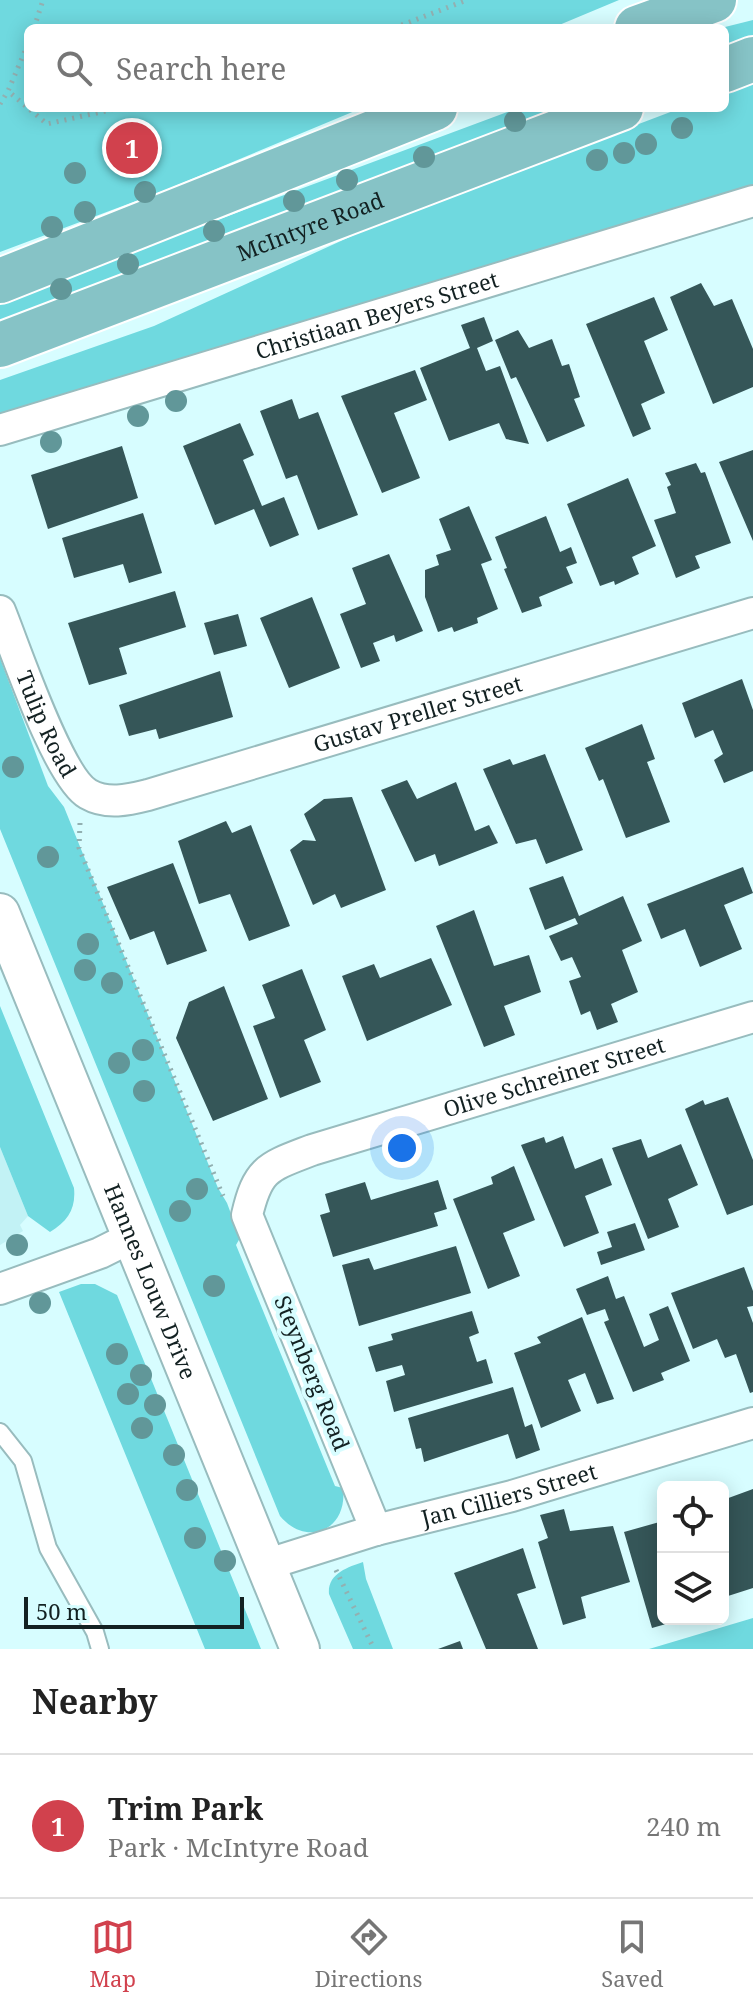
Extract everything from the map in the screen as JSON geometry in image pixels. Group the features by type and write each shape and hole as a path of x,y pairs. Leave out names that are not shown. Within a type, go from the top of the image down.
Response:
{"main road":[{"path":"648,24 714,0"},
{"path":"729,68 753,59"},
{"path":"0,281 425,112"},
{"name":"McIntyre Road","path":"2,345 611,112"}],"street":[{"name":"Christiaan Beyers Street","path":"0,430 753,201"},
{"name":"Tulip Road","path":"0,611 62,763 82,790"},
{"name":"Gustav Preller Street","path":"82,790 97,799 112,801 148,795 753,613"},
{"name":"Hannes Louw Drive","path":"0,913 300,1649"},
{"name":"Olive Schreiner Street","path":"237,1209 265,1171 286,1160 753,1017"},
{"name":"Steynberg Road","path":"237,1209 376,1530"},
{"path":"0,1289 100,1253 132,1237"},
{"name":"Jan Cilliers Street","path":"265,1565 376,1530 512,1496 753,1423"}],"lane":[{"path":"0,1432 23,1461 48,1548 95,1632 100,1649"}],"path":[{"path":"35,24 43,0"},
{"path":"404,24 467,0"},
{"path":"0,104 24,53"},
{"path":"8,91 24,105"},
{"path":"33,112 47,124 101,112"},
{"path":"82,790 79,848 212,1174 237,1209"},
{"path":"329,1546 337,1571 374,1649"}],"shaded area":[{"path":"0,0 619,0 562,24 24,24 24,112 352,112 168,189 0,252"},
{"path":"753,20 753,41 729,50 729,26"},
{"path":"753,81 753,186 0,416 0,380 154,326 398,215 670,112 729,112 729,90"},
{"path":"507,112 562,112 0,320 0,301"},
{"path":"0,658 48,786 64,807 218,1188 227,1203 240,1238 236,1245 335,1486 343,1488 339,1515 324,1530 302,1531 280,1516 0,829"},
{"path":"0,1006 74,1188 70,1214 50,1232 28,1216 0,1147"},
{"path":"0,1147 28,1216 20,1225 23,1231 0,1245"},
{"path":"81,1284 95,1284 117,1295 261,1649 205,1649 59,1292"},
{"path":"363,1562 366,1579 393,1649 353,1649 329,1594 335,1576"},
{"path":"753,1618 753,1649 649,1649"}],"building":[{"path":"701,283 714,306 732,299 753,349 753,387 713,404 670,297"},
{"path":"654,297 668,330 644,341 665,393 641,404 651,429 633,437 586,324"},
{"path":"484,317 493,341 477,348 486,371 500,366 529,444 506,439 499,423 449,441 420,368 470,348 461,325"},
{"path":"518,330 529,348 552,339 562,366 569,364 580,397 574,399 585,426 547,442 516,377 511,379 495,340"},
{"path":"415,370 427,400 394,413 420,478 382,493 341,396"},
{"path":"292,399 299,419 318,412 358,515 318,530 297,475 286,479 260,411"},
{"path":"240,423 254,455 243,460 262,506 284,497 299,535 270,547 254,509 215,525 183,446"},
{"path":"122,446 138,498 48,529 31,475"},
{"path":"753,450 753,541 719,462"},
{"path":"696,463 701,473 705,472 731,543 695,556 700,568 676,578 654,520 676,513 667,487 671,485 665,473"},
{"path":"628,478 656,546 632,557 639,574 615,585 614,581 600,586 567,504"},
{"path":"469,506 492,560 481,564 498,609 477,618 478,623 454,632 452,627 438,632 425,597 425,570 439,565 436,555 451,550 439,519"},
{"path":"143,513 162,573 129,583 123,564 74,578 62,538"},
{"path":"546,516 560,552 571,547 577,563 566,567 573,583 539,597 542,606 522,613 495,537"},
{"path":"389,554 423,631 396,642 394,635 373,643 380,661 361,668 340,614 366,604 352,568"},
{"path":"175,591 186,627 119,648 127,674 89,685 68,623"},
{"path":"312,597 340,668 289,688 260,618"},
{"path":"238,614 247,646 214,655 204,623"},
{"path":"220,671 233,717 159,739 156,729 129,736 119,705"},
{"path":"742,679 753,710 753,771 724,783 714,760 723,754 713,730 695,738 682,703"},
{"path":"642,724 655,759 647,762 670,822 626,838 603,779 599,781 585,748"},
{"path":"545,754 583,850 546,864 536,839 516,844 483,769 510,759 513,765"},
{"path":"407,780 417,799 456,782 475,831 489,825 498,843 439,866 435,854 415,862 381,790"},
{"path":"352,797 386,890 341,908 335,894 313,905 290,850 303,840 316,841 304,814 324,799"},
{"path":"226,821 232,833 251,825 290,926 249,941 230,894 199,904 178,841"},
{"path":"173,863 207,951 167,965 154,931 130,940 107,887"},
{"path":"743,867 753,893 724,905 742,949 700,967 685,929 661,939 647,904"},
{"path":"563,876 579,916 623,896 642,941 622,950 638,992 611,1004 618,1022 597,1030 590,1011 581,1015 569,981 581,977 572,957 561,961 549,936 578,924 575,918 545,930 529,888"},
{"path":"474,910 494,966 529,955 541,992 504,1006 515,1035 484,1047 436,926"},
{"path":"431,958 452,1005 367,1041 342,976 374,964 380,978"},
{"path":"302,969 326,1030 304,1040 321,1082 280,1098 253,1026 275,1018 262,985"},
{"path":"224,986 268,1099 213,1121 176,1038 189,1002"},
{"path":"728,1097 753,1160 753,1205 727,1215 685,1109 703,1100 705,1105"},
{"path":"563,1136 575,1169 602,1158 612,1185 585,1196 599,1233 564,1247 521,1145 544,1137 546,1143"},
{"path":"641,1139 648,1158 681,1144 698,1185 668,1199 679,1227 648,1239 612,1148"},
{"path":"514,1166 535,1220 503,1233 520,1276 488,1289 453,1199 493,1184 491,1177"},
{"path":"438,1180 447,1209 434,1213 438,1226 333,1257 320,1215 330,1212 325,1194 365,1182 371,1200"},
{"path":"635,1223 645,1250 601,1265 597,1252 612,1247 607,1232"},
{"path":"456,1246 471,1293 359,1326 342,1265 369,1258 374,1270"},
{"path":"744,1267 753,1291 753,1306 747,1307 753,1323 753,1392 750,1393 736,1354 725,1358 717,1339 693,1349 671,1293"},
{"path":"608,1276 616,1299 624,1296 644,1347 659,1340 649,1314 668,1306 690,1361 661,1373 664,1380 633,1392 604,1322 609,1320 605,1309 587,1315 576,1289"},
{"path":"472,1311 479,1333 469,1337 477,1362 486,1359 493,1383 394,1412 386,1381 405,1375 402,1365 376,1372 368,1347 393,1340 391,1334"},
{"path":"582,1317 614,1399 597,1404 585,1373 568,1380 581,1411 541,1428 514,1353 541,1343 537,1337"},
{"path":"513,1387 525,1427 532,1424 540,1450 516,1459 508,1434 424,1462 421,1448 416,1449 408,1418"},
{"path":"753,1489 753,1588 729,1596 729,1553 729,1498"},
{"path":"564,1509 570,1531 613,1526 630,1582 581,1597 586,1618 563,1625 538,1542 548,1538 540,1515"},
{"path":"657,1523 657,1625 662,1625 652,1628 624,1532"},
{"path":"523,1548 536,1588 517,1594 538,1649 486,1649 454,1573"},
{"path":"460,1641 463,1649 438,1649"}],"place":[{"name":"Trim Park","path":"132,148"}]}
